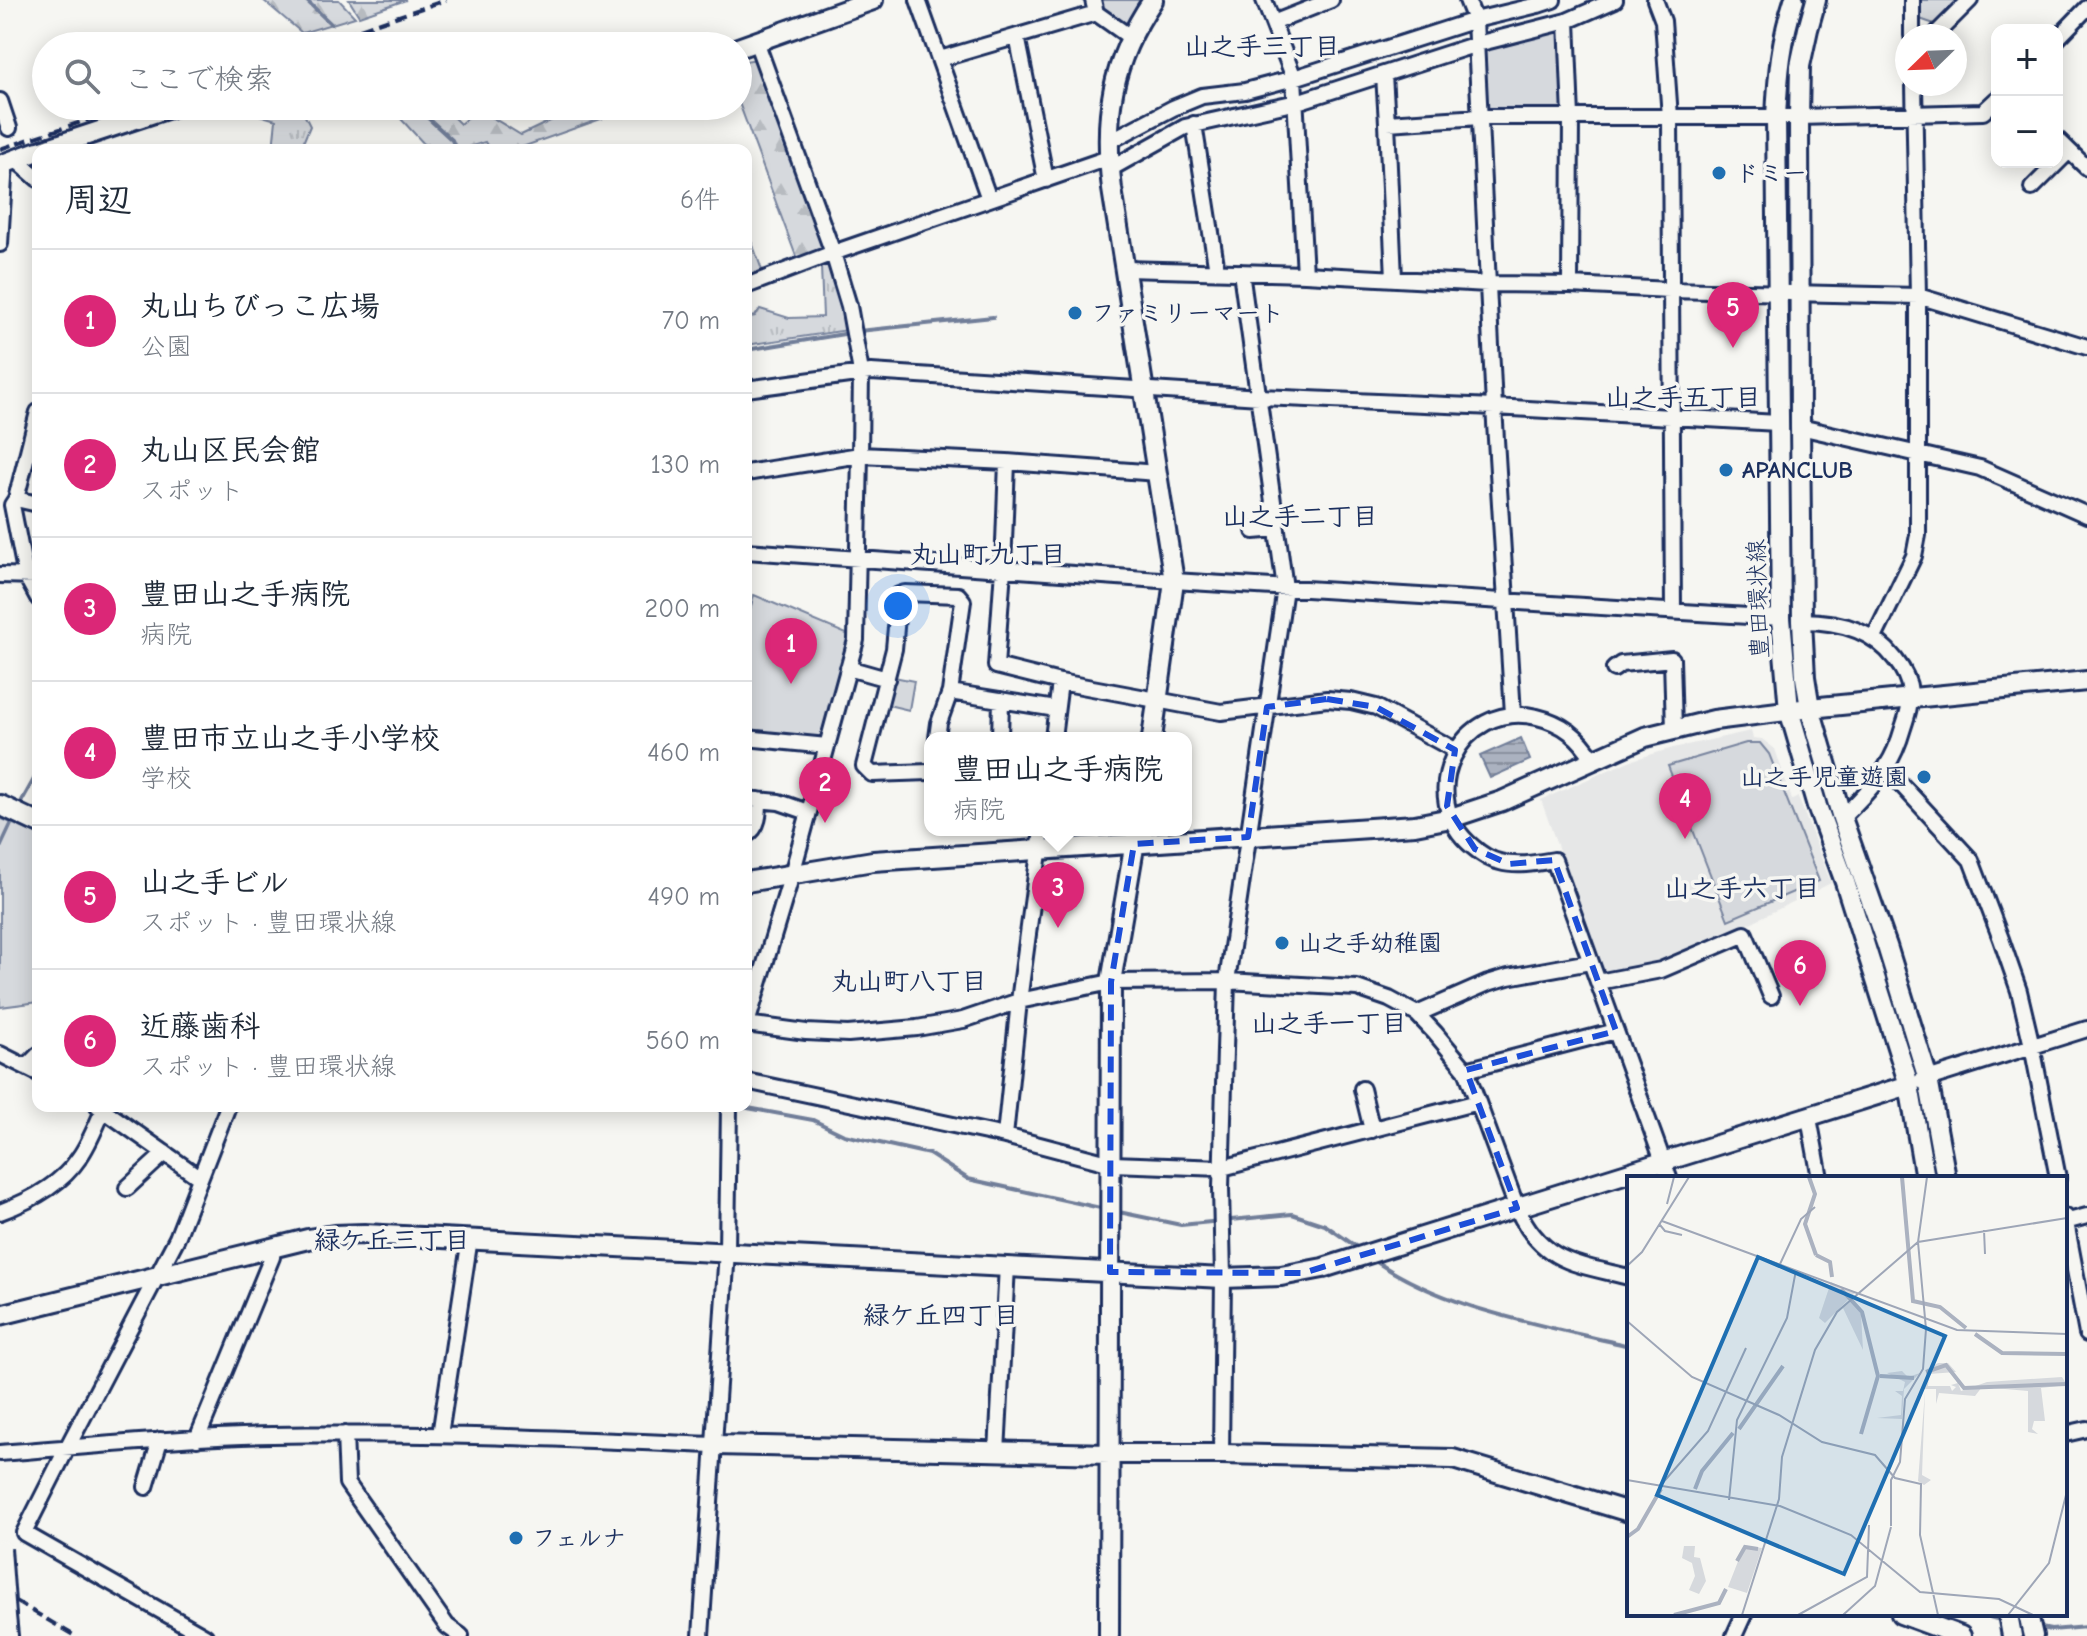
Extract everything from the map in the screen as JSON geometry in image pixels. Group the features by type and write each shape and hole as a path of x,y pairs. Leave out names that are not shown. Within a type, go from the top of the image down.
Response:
{"street":[{"path":"752,42 873,0"},
{"path":"918,0 989,199"},
{"path":"1153,0 1130,37 1114,81 1109,156 1174,581 1153,732"},
{"path":"1264,0 1294,78 1305,274"},
{"path":"1273,23 1331,0"},
{"path":"1467,0 1475,20 1477,44 1494,407 1513,714"},
{"path":"1109,156 1173,108 1202,96 1245,91 1294,78 1475,20 1553,0"},
{"path":"752,284 1194,124 1297,102 1477,44 1567,21 1615,0"},
{"path":"1655,0 1663,21 1670,117 1673,611"},
{"name":"豊田環状線","path":"1794,0 1778,67 1776,117 1781,618 1789,710 1817,806 1918,1082 1925,1176"},
{"name":"豊田環状線","path":"1816,0 1800,66 1799,117 1805,677 1810,708 1842,818 1887,946 1918,1082 1945,1176"},
{"path":"1912,0 1912,24"},
{"path":"1946,24 1970,0"},
{"path":"940,59 1017,36 1095,6 1130,37"},
{"path":"2063,33 2087,8"},
{"path":"1567,21 1571,117 1570,285"},
{"path":"1017,36 1046,180"},
{"path":"752,56 833,253 854,329 861,372 856,640 792,874 752,1005"},
{"path":"1384,75 1394,278"},
{"path":"1874,638 1914,556 1919,518 1914,96"},
{"path":"0,101 9,128"},
{"path":"1387,123 1480,117 1799,117 1983,112 1991,105"},
{"path":"61,144 133,120"},
{"path":"1194,124 1217,271"},
{"path":"2063,145 2087,168"},
{"path":"2032,188 2069,151"},
{"path":"7,162 32,154"},
{"path":"7,162 32,176"},
{"path":"0,244 7,162"},
{"path":"1125,269 1305,274 1488,284 1918,296 2087,347"},
{"path":"1221,1454 1222,1168 1227,981 1285,588 1241,272"},
{"path":"752,388 861,372 1260,397 1778,423"},
{"path":"1800,427 1980,468 2087,515"},
{"path":"0,575 32,576 12,505 32,436"},
{"path":"752,472 860,455 1158,473"},
{"path":"1007,462 996,666 1060,682 1221,712 1327,699 1351,701 1376,707 1455,750"},
{"path":"16,499 32,503"},
{"path":"1254,531 1277,529"},
{"path":"752,551 1781,618"},
{"path":"924,772 872,774 864,766 894,649 899,595 905,593 958,595 963,601 950,692 938,732"},
{"path":"1802,621 1858,629 1874,638 1890,652 1907,677 1910,688 1899,742 1886,768 1842,818"},
{"path":"1614,669 1621,664 1672,659 1674,730"},
{"path":"848,668 887,679"},
{"path":"752,881 873,861 1039,851 1136,837 1248,837 1415,825 1451,818 1502,801 1645,737 1714,720 2087,681"},
{"path":"1054,732 1060,682"},
{"path":"950,692 1056,709"},
{"path":"1000,732 1001,700"},
{"path":"1593,759 1578,737 1561,725 1513,714 1498,717 1468,735 1455,750 1448,773 1447,806 1466,841 1486,857 1509,864 1554,860 1666,1170"},
{"path":"752,739 827,746"},
{"path":"1886,768 1971,860 2019,991 2058,1176"},
{"path":"752,831 759,813 753,799 779,802 808,812"},
{"path":"1005,1136 1041,836"},
{"path":"1109,1636 1111,982 1136,837"},
{"path":"1598,982 1661,970 1745,934 1771,996"},
{"path":"1417,1014 1488,983 1590,962"},
{"path":"752,1026 848,1034 917,1028 963,1020 1019,1001 1111,982 1227,981 1357,988 1389,999 1417,1014 1466,1070 1526,1228 1555,1255 1568,1262 1627,1277"},
{"path":"1642,1176 1809,1118 2087,1029"},
{"path":"1466,1070 1616,1031"},
{"path":"0,1054 32,1070"},
{"path":"752,1082 1005,1136 1112,1164 1222,1168 1478,1102"},
{"path":"1362,1089 1372,1130"},
{"path":"0,1212 48,1188 71,1169 81,1156 100,1112"},
{"path":"109,1112 200,1178"},
{"path":"205,1636 24,1533 177,1238 226,1112"},
{"path":"701,1636 727,1251 729,1112"},
{"path":"1809,1118 1820,1176"},
{"path":"127,1188 165,1153"},
{"path":"0,1315 308,1239 349,1234 1223,1278 1266,1277 1303,1273 1517,1208 1627,1180"},
{"path":"2067,1220 2087,1216"},
{"path":"2067,1230 2087,1334"},
{"path":"440,1435 470,1238"},
{"path":"197,1439 273,1248"},
{"path":"997,1452 1007,1266"},
{"path":"2067,1434 2087,1429"},
{"path":"345,1434 347,1483 447,1626 461,1636"},
{"path":"0,1453 160,1440 345,1434 997,1452 1453,1459 1627,1511"},
{"path":"146,1487 160,1440"},
{"path":"0,1543 8,1636"},
{"path":"1734,1636 1743,1616"},
{"path":"1906,1616 1961,1636"},
{"path":"2008,1616 2012,1636"},
{"path":"2028,1616 2033,1636"}],"highlighted area":[{"path":"1327,699 1376,707 1455,750 1447,806 1475,849 1509,864 1554,860 1616,1031 1466,1070 1517,1208 1303,1273 1110,1272 1111,982 1134,844 1248,837 1267,707"}],"shaded area":[{"path":"1751,731 1753,738 1762,739 1775,749 1792,800 1798,797 1831,883 1746,925 1658,962 1606,974 1602,971 1541,800 1629,761"},
{"path":"1521,738 1530,760 1490,778 1480,756"}],"green space":[{"path":"263,0 339,0 355,17 305,32 301,32"},
{"path":"349,0 406,0 359,16"},
{"path":"1100,0 1149,0 1130,29 1102,9"},
{"path":"1917,0 1965,0 1942,24 1917,18"},
{"path":"1564,26 1568,114 1483,115 1479,46"},
{"path":"757,59 823,248 797,259 745,120 752,120 752,60"},
{"path":"276,120 307,120 310,126 302,144 274,144"},
{"path":"402,120 456,120 460,124 465,120 496,120 521,135 552,120 598,120 531,144 424,144"},
{"path":"752,243 763,273 752,277"},
{"path":"832,264 848,330 752,344 752,317 760,309 789,318 823,317 821,267"},
{"path":"754,595 849,635 823,735 816,740 752,734"},
{"path":"894,677 914,681 909,710 888,705"},
{"path":"1746,743 1760,743 1769,754 1819,881 1728,920 1668,766"},
{"path":"0,818 32,832 32,1003 0,1007"}],"waterway":[{"path":"306,0 331,24"},
{"path":"430,120 454,144"},
{"path":"859,331 993,317"},
{"path":"752,349 850,333"},
{"path":"19,806 32,783"},
{"path":"0,848 14,818"},
{"path":"752,1109 813,1120 844,1135 929,1154 968,1179 1105,1209"},
{"path":"1114,1211 1181,1225 1292,1214 1325,1225 1361,1250"},
{"path":"1371,1258 1430,1291 1462,1303 1529,1323 1627,1346"},
{"path":"1986,1616 2004,1621"},
{"path":"2036,1627 2051,1630 2087,1627"}],"railway":[{"path":"351,32 446,0"},
{"path":"0,149 87,120"},
{"path":"0,1592 75,1636"}],"place":[{"name":"ドミー","path":"1719,173"},
{"name":"ファミリーマート","path":"1075,313"},
{"name":"山之手ビル","path":"1733,348"},
{"name":"APANCLUB","path":"1726,470"},
{"name":"丸山ちびっこ広場","path":"791,684"},
{"name":"山之手児童遊園","path":"1924,777"},
{"name":"丸山区民会館","path":"825,823"},
{"name":"豊田市立山之手小学校","path":"1685,839"},
{"name":"豊田山之手病院","path":"1058,928"},
{"name":"山之手幼稚園","path":"1282,943"},
{"name":"近藤歯科","path":"1800,1006"},
{"name":"フェルナ","path":"516,1538"}],"district":[{"name":"山之手三丁目","path":"1262,47"},
{"name":"山之手五丁目","path":"1683,398"},
{"name":"山之手二丁目","path":"1300,517"},
{"name":"丸山町九丁目","path":"988,555"},
{"name":"山之手六丁目","path":"1742,889"},
{"name":"丸山町八丁目","path":"909,982"},
{"name":"山之手一丁目","path":"1329,1024"},
{"name":"緑ケ丘三丁目","path":"392,1241"},
{"name":"緑ケ丘四丁目","path":"941,1316"}]}
